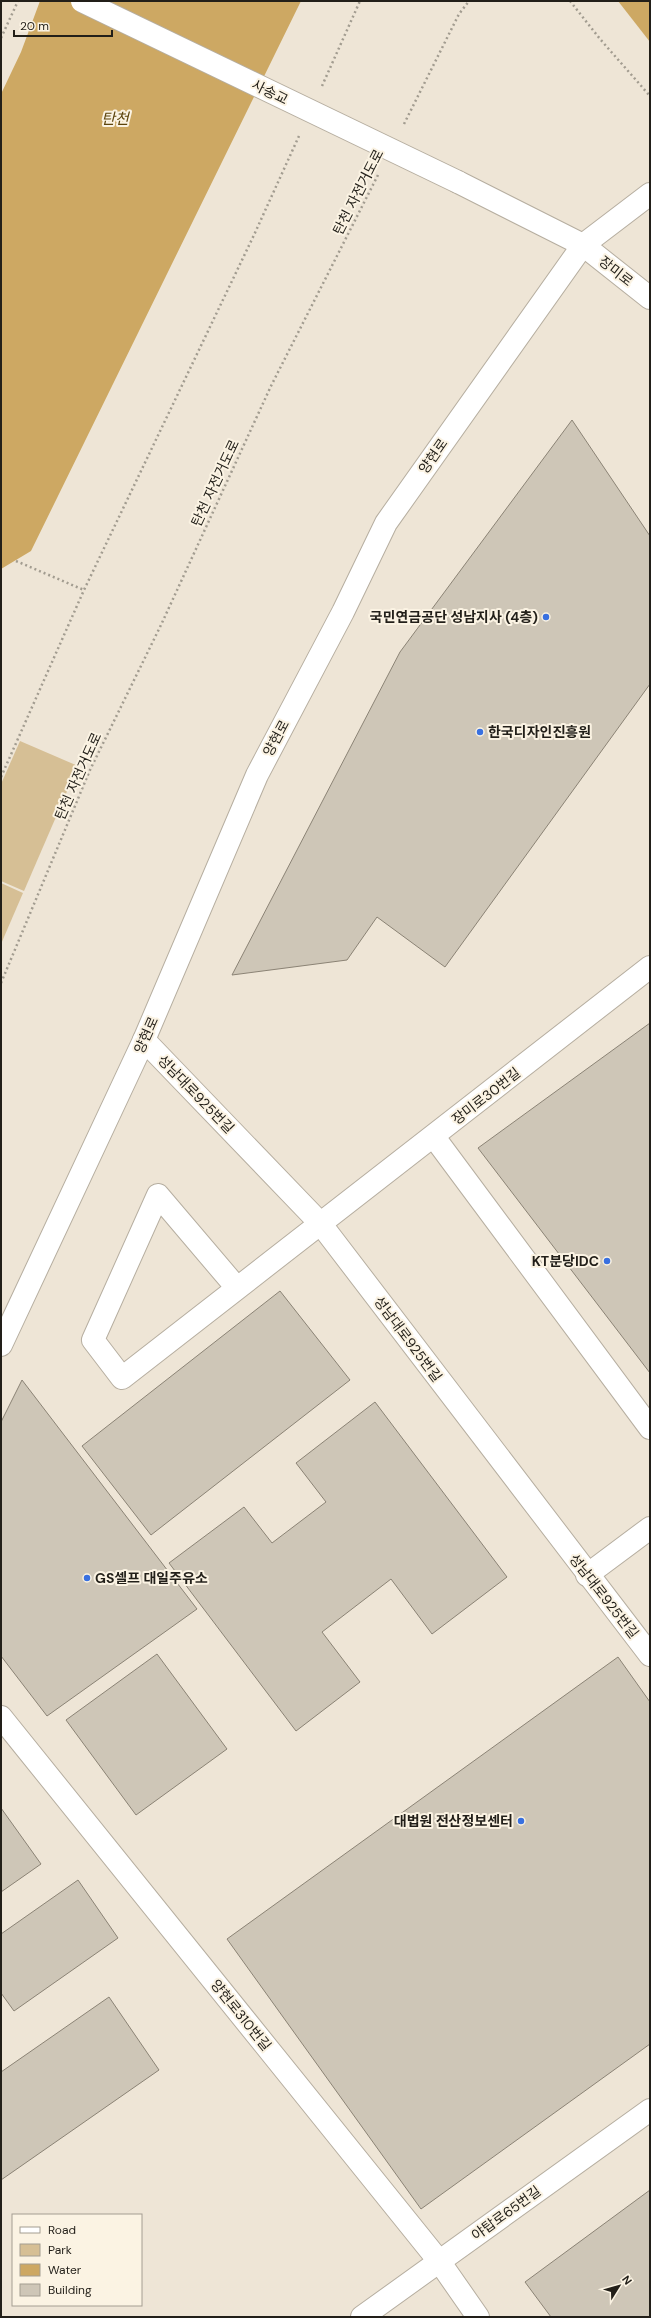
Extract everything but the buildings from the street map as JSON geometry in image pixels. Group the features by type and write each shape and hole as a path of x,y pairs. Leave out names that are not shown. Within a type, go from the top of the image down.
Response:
{"street":[{"name":"사송교","path":"82,1 458,182 583,245"},
{"name":"양현로","path":"1,1345 144,1040 257,775 343,612 386,523 583,245 650,194"},
{"name":"장미로","path":"583,245 650,298"},
{"name":"장미로30번길","path":"237,1288 158,1195 93,1340 122,1378 237,1288 320,1223 434,1137 650,967"},
{"name":"성남대로925번길","path":"144,1040 320,1223 650,1656"},
{"path":"434,1137 650,1428"},
{"path":"587,1575 650,1528"},
{"name":"양현로310번길","path":"1,1717 439,2261 478,2317"},
{"name":"야탑로65번길","path":"362,2317 650,2110"}],"path":[{"path":"1,38 18,1"},
{"path":"318,93 360,1"},
{"path":"402,126 460,14 469,1"},
{"path":"570,1 600,39 650,96"},
{"path":"1,777 84,590 254,235 302,129"},
{"name":"탄천 자전거도로","path":"1,983 90,770 161,625 271,386 382,168"},
{"path":"16,561 84,590"}],"green space":[{"path":"20,741 78,766 24,891 1,881 1,784"},
{"path":"1,883 23,893 1,944"}],"water":[{"name":"탄천","path":"40,1 301,1 31,551 1,569 1,94 21,52"},
{"path":"618,1 650,1 650,42"}],"place":[{"name":"국민연금공단 성남지사 (4층)","path":"546,617"},
{"name":"한국디자인진흥원","path":"480,732"},
{"name":"KT분당IDC","path":"607,1261"},
{"name":"GS셀프 대일주유소","path":"87,1578"},
{"name":"대법원 전산정보센터","path":"521,1821"}]}
